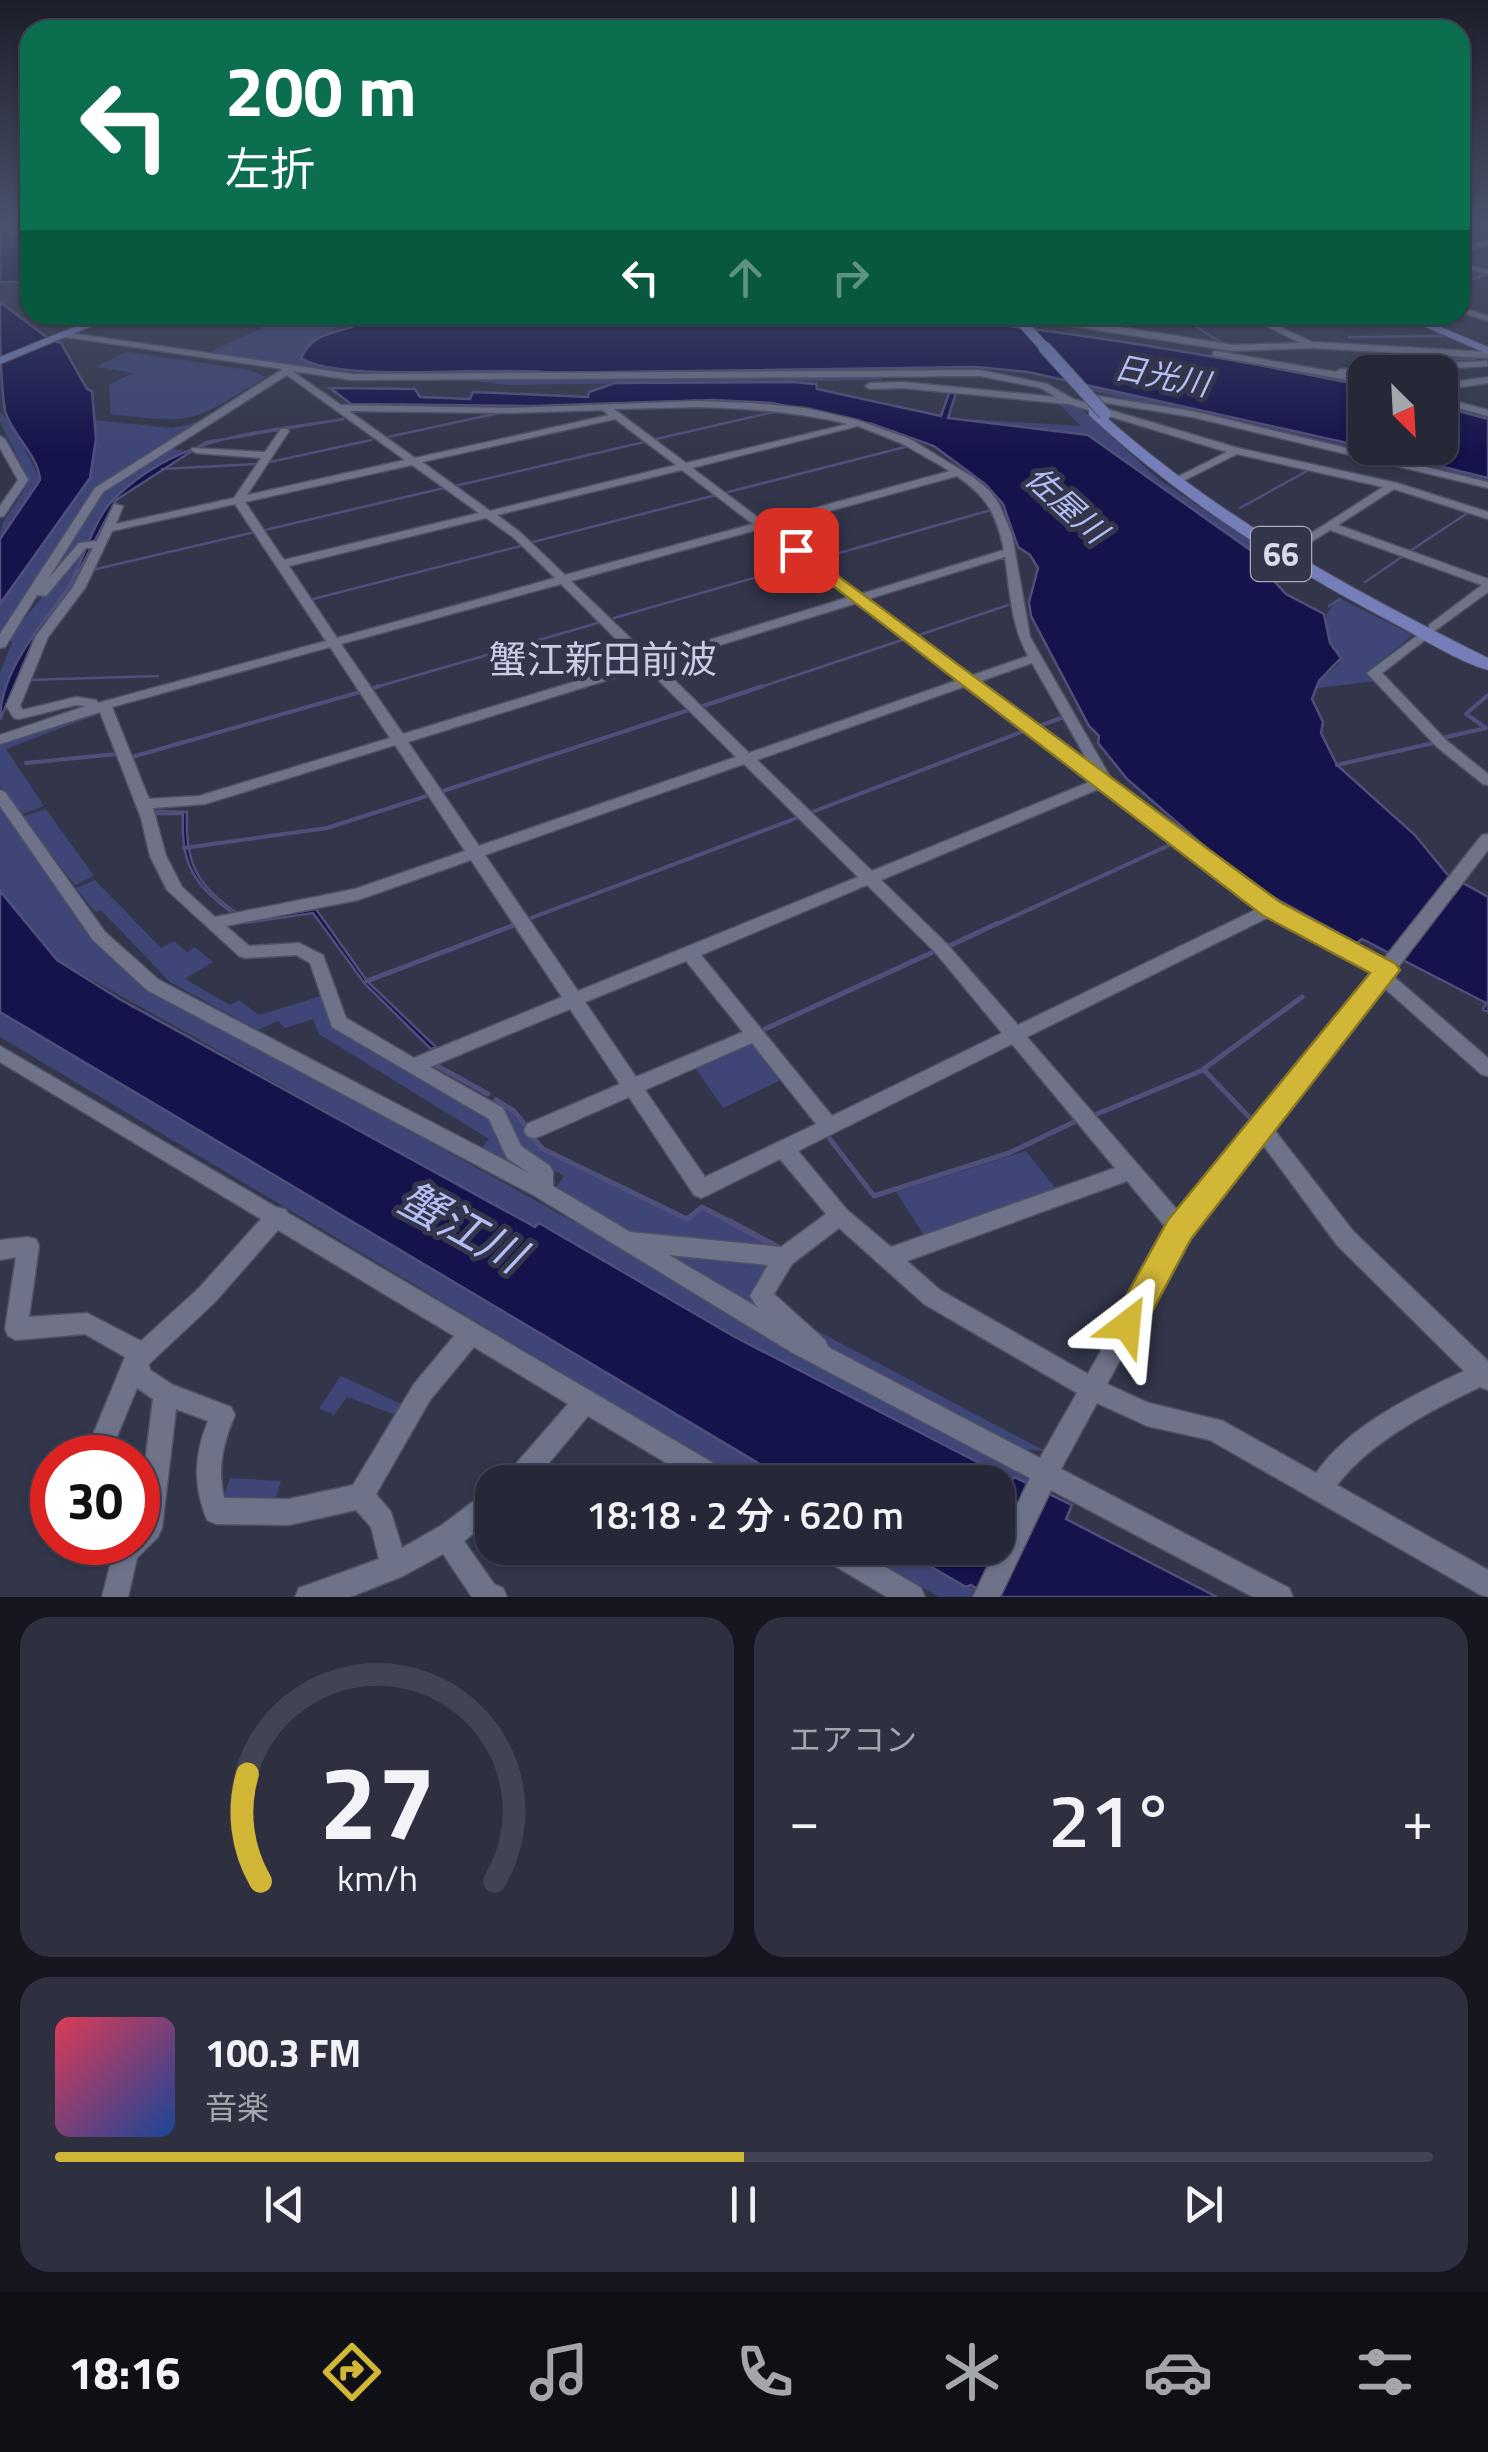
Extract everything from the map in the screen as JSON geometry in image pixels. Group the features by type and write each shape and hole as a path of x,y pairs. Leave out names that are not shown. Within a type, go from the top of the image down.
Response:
{"main road":[{"path":"0,361 91,325"},
{"name":"66","path":"1016,325 1183,478 1291,550 1488,666"},
{"name":"66","path":"1025,325 1158,470 1234,525 1429,631 1488,656"},
{"path":"1425,325 1488,353"}],"street":[{"path":"1474,314 1488,309"},
{"path":"1470,313 1488,319"},
{"path":"1086,325 1201,352 1348,376"},
{"path":"1100,325 1233,348 1312,345 1488,353"},
{"path":"1120,325 1123,328"},
{"path":"1271,325 1312,345"},
{"path":"69,335 352,378 980,373 1061,393 1236,451 1393,485 1488,516"},
{"path":"1352,348 1356,355"},
{"path":"1458,365 1488,364"},
{"path":"1332,373 1348,370"},
{"path":"287,371 488,514 564,580 940,948 1180,1230"},
{"path":"0,658 5,646 0,643 99,490 287,371"},
{"path":"1459,382 1488,380"},
{"path":"870,386 1211,418 1488,485"},
{"path":"1061,393 1070,402"},
{"path":"336,408 747,404 858,424 926,448 993,501 1009,552 1016,612 1034,658 1106,781"},
{"path":"1458,404 1488,412"},
{"path":"606,408 1271,908 1388,968 1488,1069"},
{"path":"108,529 618,416"},
{"path":"280,564 858,424"},
{"path":"238,500 284,432"},
{"path":"0,439 23,480 0,514"},
{"path":"196,450 268,454"},
{"path":"1183,478 1236,451"},
{"path":"0,740 100,707 958,472"},
{"path":"1291,550 1393,485"},
{"path":"238,500 701,1188 1271,908"},
{"path":"15,618 108,529 118,506"},
{"path":"1330,526 1488,584"},
{"path":"94,544 80,588 42,636 7,707 20,715 76,700 100,707 144,804 158,856 175,890 230,919 245,952 299,949 317,958 338,1022 496,1114 514,1152 543,1172 542,1190"},
{"path":"144,804 200,801 1009,552"},
{"path":"1488,584 1374,673 1442,744 1488,780"},
{"path":"230,919 344,898 477,855 1034,658"},
{"path":"413,1066 1106,781"},
{"path":"0,795 99,936 153,984 542,1190 831,1361 1044,1478 1280,1597"},
{"path":"986,1597 1044,1478 1180,1230 1488,839"},
{"path":"688,952 829,1126"},
{"path":"534,1130 754,1034"},
{"path":"0,1053 693,1465"},
{"path":"1260,1126 1345,1238 1487,1375 1412,1411 1331,1469 1319,1490"},
{"path":"783,1148 840,1216 932,1297 1092,1389 1147,1414 1214,1429 1488,1585"},
{"path":"888,1258 1130,1171"},
{"path":"105,1435 136,1361 207,1296 278,1215"},
{"path":"831,1361 761,1296 784,1257 840,1216"},
{"path":"625,1240 784,1257"},
{"path":"0,1250 28,1246 16,1330 87,1323 136,1350 140,1376 166,1394 223,1415 208,1462 206,1486 216,1511 289,1512 362,1496 422,1392 471,1333"},
{"path":"160,1444 166,1394"},
{"path":"531,1465 586,1401"},
{"path":"362,1496 382,1521 394,1566"},
{"path":"308,1597 394,1566 448,1540 475,1518"},
{"path":"448,1540 485,1593 494,1597"},
{"path":"115,1597 122,1565"},
{"path":"858,1565 912,1597"}],"shaded area":[{"path":"255,325 355,325 334,329 311,343 319,363 339,369 307,369 210,352 262,328"},
{"path":"126,352 249,370 266,377 193,416 161,419 111,414 109,385 133,373 96,367"},
{"path":"880,374 882,380 511,385 442,378"},
{"path":"1087,385 1348,446 1348,451 1093,391"},
{"path":"1055,400 1076,404 1157,478 1273,556 1263,559 1088,435 947,418 1081,426"},
{"path":"0,413 14,425 40,480 0,539 4,522 28,479 0,422"},
{"path":"96,420 173,428 204,420 95,491 0,639 0,604 90,478"},
{"path":"165,448 186,451 116,496 90,543 79,544 34,598 102,492"},
{"path":"1407,465 1432,465 1488,478 1488,484"},
{"path":"85,546 89,546 66,591 28,643 0,704 0,673 12,642 8,638"},
{"path":"1341,599 1413,635 1368,671 1375,681 1318,688 1319,681 1339,664 1326,621"},
{"path":"101,713 6,749 44,806 20,815 0,786 0,745"},
{"path":"0,803 137,980 1014,1465 984,1465 735,1337 540,1223 535,1228 57,960 8,907 0,891"},
{"path":"46,809 94,876 75,885 22,817"},
{"path":"95,880 161,948 174,941 187,952 195,947 213,962 185,979 230,1005 239,1000 259,1015 324,995 334,1023 488,1115 528,1169 523,1175 479,1151 489,1139 319,1034 313,1019 285,1028 278,1021 258,1030 170,982 101,910 95,912 76,888"},
{"path":"0,1012 761,1465 717,1465 0,1037"},
{"path":"750,1041 781,1080 723,1108 694,1066"},
{"path":"494,1101 513,1112 542,1149 688,1220 702,1209 783,1253 632,1236 553,1191 564,1176 525,1154"},
{"path":"1026,1151 1056,1189 924,1235 896,1192"},
{"path":"654,1248 774,1259 750,1299 783,1328"},
{"path":"789,1316 1045,1451 1010,1448 835,1357"},
{"path":"341,1376 408,1407 401,1417 347,1397 334,1415 319,1408"},
{"path":"1015,1466 1030,1474 1031,1485 1015,1481"},
{"path":"230,1478 281,1481 273,1507 221,1504"},
{"path":"884,1565 928,1565 966,1587 978,1589 973,1597 939,1597"}],"water":[{"path":"0,303 20,317 20,325 30,325 61,343 87,389 92,391 96,439 90,478 0,604 0,539 40,480 35,462 5,411"},
{"name":"日光川","path":"356,325 1000,325 1141,345 1348,383 1348,443 1028,372 976,367 384,372 321,366 301,358 313,342"},
{"name":"佐屋川","path":"615,383 816,384 817,389 941,416 949,393 956,393 948,418 1088,435 1263,559 1261,567 1286,594 1324,614 1330,643 1341,658 1319,681 1312,699 1323,722 1321,733 1337,765 1415,835 1447,874 1488,897 1488,1012 1483,1010 1486,1003 1362,939 1357,943 1269,895 1210,851 1127,779 1098,743 1099,736 1089,726 1031,616 1029,602 1038,568 1030,555 1018,547 1003,504 985,484 934,446 872,424 772,403 713,400 531,406 351,404 330,388 415,389 420,397 470,399 473,392 588,397 589,392"},
{"path":"1458,411 1488,419 1488,478 1435,465 1458,465"},
{"path":"344,419 231,438 282,428"},
{"path":"197,448 116,500 69,590 34,639 0,720 6,685 14,668 72,581 107,507 141,476"},
{"path":"187,812 189,848 198,875 217,898 247,920 316,909 367,981 436,1047 431,1049 365,984 313,913 246,923 216,900 189,866 183,814 154,814"},
{"name":"蟹江川","path":"0,891 57,960 121,1000 535,1227 539,1223 735,1337 983,1465 761,1465 0,1012"},
{"path":"1015,1477 1072,1505 1066,1519 1217,1597 991,1597 971,1585 966,1587 928,1565 1015,1565"}],"waterway":[{"path":"1193,325 1224,344"},
{"path":"1349,337 1442,336"},
{"path":"1458,359 1476,359"},
{"path":"656,439 778,411"},
{"path":"388,437 499,413"},
{"path":"270,462 371,440"},
{"path":"455,486 644,442"},
{"path":"728,492 909,446"},
{"path":"162,469 258,464"},
{"path":"1240,508 1307,471"},
{"path":"265,530 444,488"},
{"path":"533,542 716,495"},
{"path":"818,559 991,510"},
{"path":"1410,551 1469,512"},
{"path":"92,570 255,532"},
{"path":"313,599 521,546"},
{"path":"1365,582 1403,556"},
{"path":"614,618 806,563"},
{"path":"1329,606 1340,599"},
{"path":"919,635 1008,605"},
{"path":"379,686 373,688 601,622"},
{"path":"755,689 905,639"},
{"path":"28,680 158,676"},
{"path":"703,706 763,686"},
{"path":"132,757 360,692"},
{"path":"1442,738 1486,728 1466,714 1488,695"},
{"path":"443,791 689,710"},
{"path":"1042,725 1061,718"},
{"path":"812,812 1027,730"},
{"path":"1337,765 1433,743"},
{"path":"26,763 117,754"},
{"path":"184,848 327,828 430,795"},
{"path":"531,918 797,818"},
{"path":"993,926 1176,842"},
{"path":"949,946 998,923"},
{"path":"367,981 517,924 512,926"},
{"path":"765,1029 931,953"},
{"path":"1097,1114 1201,1071 1302,997"},
{"path":"432,1063 488,1094"},
{"path":"1204,1070 1249,1117"},
{"path":"496,1100 514,1111 527,1127"},
{"path":"829,1138 874,1196 1009,1153 1076,1121"},
{"path":"531,1136 543,1149 687,1219 702,1207 734,1224"},
{"path":"729,1221 779,1248"}],"district":[{"name":"蟹江新田前波","path":"603,659"}],"route":[{"path":"796,550 1271,908 1387,970 1180,1230 1127,1325"}]}
